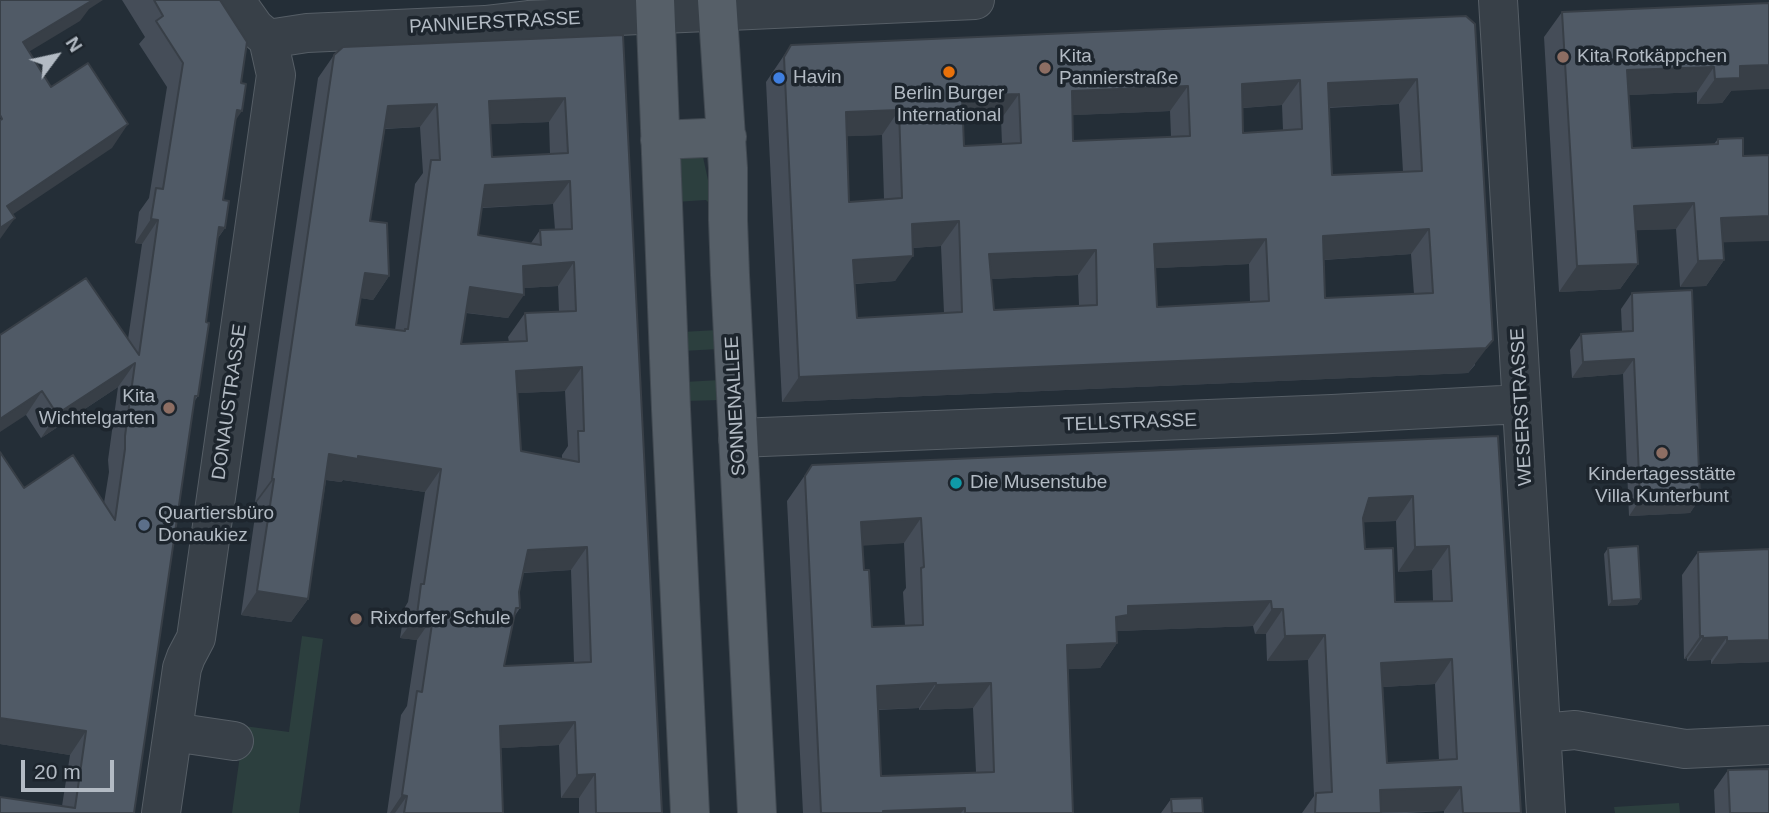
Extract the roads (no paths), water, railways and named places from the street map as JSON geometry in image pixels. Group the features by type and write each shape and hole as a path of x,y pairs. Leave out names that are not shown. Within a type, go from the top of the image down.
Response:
{"main road":[{"name":"SONNENALLEE","path":"717,6 729,168 727,220 757,813"},
{"path":"656,7 690,813"},
{"path":"660,140 727,137"}],"street":[{"name":"DONAUSTRASSE","path":"161,813 182,668 197,638 276,75 268,39 255,27 236,0"},
{"name":"PANNIERSTRASSE","path":"268,39 307,33 485,25 656,7 975,0"},
{"name":"WESERSTRASSE","path":"1498,0 1546,813"},
{"name":"TELLSTRASSE","path":"738,438 1521,404"},
{"path":"1542,733 1575,730 1685,749 1769,745"},
{"path":"173,732 234,741"}],"place":[{"name":"Kita Rotkäppchen","path":"1563,57"},
{"name":"Kita Pannierstraße","path":"1045,68"},
{"name":"Berlin Burger International","path":"949,72"},
{"name":"Havin","path":"779,78"},
{"name":"Kita Wichtelgarten","path":"169,408"},
{"name":"Kindertagesstätte Villa Kunterbunt","path":"1662,453"},
{"name":"Die Musenstube","path":"956,483"},
{"name":"Quartiersbüro Donaukiez","path":"144,525"},
{"name":"Rixdorfer Schule","path":"356,619"}]}
